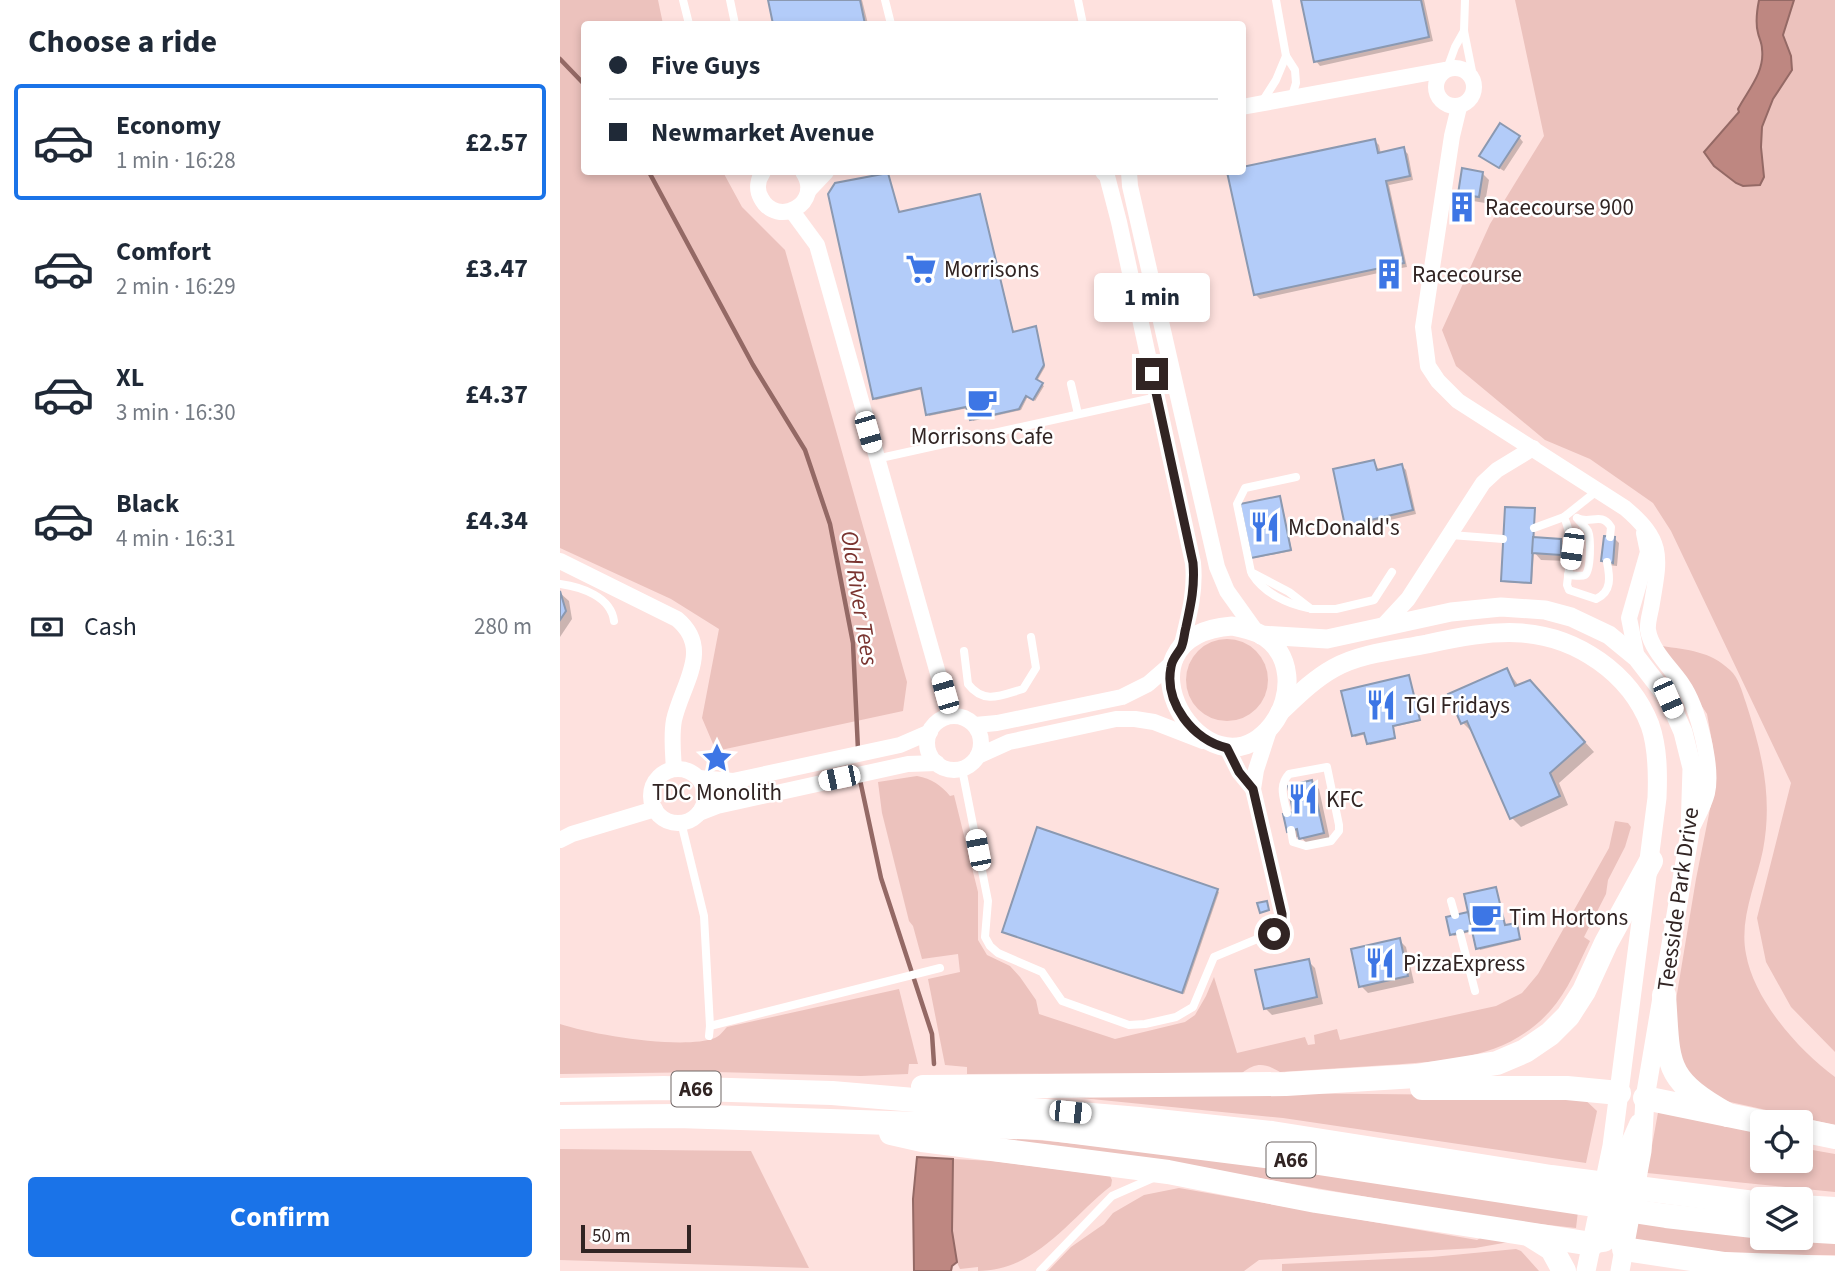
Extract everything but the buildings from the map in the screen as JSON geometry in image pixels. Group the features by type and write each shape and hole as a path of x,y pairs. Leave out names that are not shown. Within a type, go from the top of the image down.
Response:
{"highway":[{"path":"1345,1081 1416,1076 1497,1063 1525,1051 1549,1034 1568,1016 1584,991 1606,943 1651,861"},
{"path":"1664,995 1670,1064 1684,1084 1701,1099 1728,1115"},
{"name":"A66","path":"832,1093 946,1085 1230,1085 1345,1081 1406,1088 1567,1088 1619,1093"},
{"name":"A66","path":"560,1090 664,1088 832,1093 1047,1110 1272,1133 1551,1177 1750,1202"},
{"path":"1644,1105 1750,1120"},
{"name":"A66","path":"560,1117 817,1119 1044,1128 1312,1162 1666,1216 1750,1226"},
{"name":"A66","path":"817,1119 922,1140 1168,1172 1316,1200 1530,1235 1613,1240"},
{"path":"1813,1132 1835,1137"},
{"path":"1813,1208 1835,1209"},
{"path":"1813,1231 1835,1232"},
{"path":"1530,1235 1552,1249 1564,1271"},
{"path":"1613,1240 1725,1264"},
{"path":"1642,1271 1725,1264 1835,1268"}],"street":[{"path":"1246,106 1446,70 1463,69 1474,82 1472,97 1459,107 1452,136 1423,327 1428,366 1458,401 1625,508 1655,541 1658,554 1648,629 1653,644 1684,687 1700,724 1707,772 1707,793 1690,832"},
{"path":"1446,70 1438,77 1436,93 1445,104 1459,107"},
{"path":"1395,80 1436,93"},
{"path":"762,175 758,184 762,200 775,211 792,211 803,203 808,191 823,175"},
{"path":"804,175 808,191"},
{"path":"1106,175 1119,222 1193,563 1195,584 1169,680 1172,695 1184,720 1220,746 1253,789"},
{"path":"1129,175 1217,567 1227,591 1259,634 1276,649 1288,675 1288,691 1256,770 1253,789 1282,914 1282,922 1274,934 1262,937"},
{"path":"792,211 817,245 950,716"},
{"path":"1383,626 1408,599 1483,483 1497,470 1533,448"},
{"path":"1637,658 1629,618 1647,552 1643,527"},
{"path":"560,561 677,619 691,633 695,652 672,732 674,769"},
{"name":"Teesside Park Drive","path":"1259,634 1327,639 1451,612 1489,608 1545,610 1571,617 1609,635 1637,658 1668,698 1688,747 1692,768 1690,832 1644,1105 1627,1148 1613,1240"},
{"path":"975,725 997,723 1122,697 1148,684 1197,635 1221,627 1233,626 1259,634"},
{"name":"Teesside Park Drive","path":"1275,720 1306,688 1335,668 1357,659 1475,635 1523,633 1560,641 1597,659 1616,674 1640,703 1650,726 1658,771 1651,861 1619,1093 1627,1148 1613,1240"},
{"path":"978,756 981,736 975,725 964,717 950,716 938,721 930,732 928,746 932,758 949,769 962,769 978,756 1009,742 1116,719 1154,722 1220,746 1240,747 1250,742 1275,720"},
{"path":"699,778 733,781 900,745 930,732"},
{"path":"699,813 705,802 705,790 699,778 692,772 674,769 657,779 652,789 655,809 671,822 681,822 717,806 816,783 908,764 937,763"},
{"path":"560,840 655,809"},
{"path":"1619,1093 1644,1105"},
{"path":"1586,1271 1613,1240"}],"lane":[{"path":"683,0 688,21"},
{"path":"730,0 734,21"},
{"path":"885,0 890,21"},
{"path":"1077,0 1082,21"},
{"path":"1276,0 1286,56 1295,70 1296,83 1292,96"},
{"path":"1465,0 1464,31 1474,82"},
{"path":"1446,70 1464,31"},
{"path":"1262,103 1286,56"},
{"path":"1071,384 1078,414"},
{"path":"876,459 1157,397"},
{"path":"1296,477 1245,488 1238,497 1237,504 1251,572 1289,592 1311,609 1336,609 1374,600 1392,572"},
{"path":"1534,528 1571,515 1598,490"},
{"path":"1571,515 1582,520 1601,517 1607,520 1611,527 1610,537"},
{"path":"1571,515 1569,590 1596,599 1606,592 1610,579 1607,562"},
{"path":"1568,575 1582,576 1589,566 1588,532 1571,515"},
{"path":"1451,535 1503,539"},
{"path":"560,584 573,585 607,602 613,612 614,621"},
{"path":"964,651 968,684 982,697 992,698 1023,689 1035,671 1031,637"},
{"path":"1287,813 1281,789 1285,778 1289,774 1327,767 1339,825 1336,836 1331,841 1300,846 1293,842 1291,830"},
{"path":"962,769 988,901 985,937 990,946 1010,959 1042,972 1062,1001 1129,1025 1145,1024 1185,1014 1193,1007 1214,957 1262,937"},
{"path":"681,822 704,916 709,1031 940,968"},
{"path":"1451,901 1455,915"},
{"path":"1460,933 1475,991"},
{"path":"1040,1271 1112,1196 1168,1172"}],"shaded area":[{"path":"560,0 658,0 662,21 581,21 581,175 725,175 742,207 785,250 907,682 903,711 716,751 702,718 719,629 671,599 560,548"},
{"path":"1515,0 1835,0 1835,1052 1791,1007 1766,962 1757,918 1791,783 1671,531 1653,503 1590,459 1545,440 1456,366 1442,330 1490,224 1544,136"},
{"path":"1759,0 1794,0 1783,35 1791,56 1792,70 1773,99 1762,127 1764,177 1760,185 1743,186 1714,166 1704,152 1739,112 1738,109 1761,65 1762,45 1757,25"},
{"path":"1227,639 1243,642 1256,651 1265,664 1268,680 1265,696 1256,709 1243,718 1227,721 1211,718 1198,709 1189,696 1186,680 1189,664 1198,651 1211,642"},
{"path":"1662,646 1698,652 1715,659 1733,673 1742,690 1761,758 1767,812 1763,850 1746,915 1746,954 1758,989 1780,1023 1807,1053 1835,1077 1835,1125 1813,1120 1813,1110 1767,1110 1721,1100 1684,1073 1672,1024 1711,804 1713,747 1707,714"},
{"path":"917,776 936,783 950,796 954,795 978,892 978,940 987,955 1010,966 1020,977 1036,1000 1039,1014 1115,1039 1185,1022 1195,1015 1214,977 1237,1053 1305,1037 1308,1045 1315,1044 1314,1035 1337,1029 1340,1040 1496,1006 1522,993 1538,974 1609,848 1615,821 1628,823 1631,827 1625,847 1608,880 1606,894 1584,937 1590,941 1562,995 1533,1027 1496,1048 1432,1062 1280,1072 1261,1065 1242,1073 967,1074 967,1067 945,1065 928,979 960,972 958,954 922,959 913,926 909,921 882,813 878,782"},
{"path":"899,989 918,1064 909,1064 908,1074 560,1074 560,1024 638,1040 701,1041 717,1037 727,1027"},
{"path":"1060,1091 1581,1096 1597,1111 1586,1163 1283,1118 1061,1096"},
{"path":"1659,1107 1750,1127 1750,1173 1813,1173 1813,1150 1835,1154 1835,1192 1813,1190 1813,1187 1786,1187 1647,1173"},
{"path":"1006,1137 1192,1155 1578,1211 1576,1228 1494,1219 1190,1166 1005,1141"},
{"path":"560,1149 751,1151 809,1268 560,1260"},
{"path":"917,1157 953,1159 952,1231 957,1262 951,1271 914,1271 913,1199"},
{"path":"953,1159 993,1161 1110,1176 1112,1180 1111,1186 1034,1253 999,1269 960,1269 955,1258 951,1230"},
{"path":"1179,1188 1477,1240 1482,1237 1509,1242 1475,1248 1259,1260 1244,1271 1048,1271 1071,1247 1104,1224 1113,1213 1144,1195"},
{"path":"1638,1220 1750,1235 1750,1250 1813,1250 1813,1238 1835,1240 1835,1255 1759,1255 1634,1245"},
{"path":"1516,1249 1539,1271 1282,1271 1282,1264 1432,1257"}],"waterway":[{"name":"Old River Tees","path":"560,59 581,81"},
{"name":"Old River Tees","path":"651,175 753,365 805,450 830,524 853,643 858,750"},
{"name":"Old River Tees","path":"860,780 881,878 932,1034 934,1064"}],"place":[{"name":"Racecourse 900","path":"1462,207"},
{"name":"Morrisons","path":"921,269"},
{"name":"Racecourse","path":"1389,274"},
{"name":"Morrisons Cafe","path":"982,402"},
{"name":"McDonald's","path":"1265,527"},
{"name":"TGI Fridays","path":"1381,705"},
{"name":"TDC Monolith","path":"717,758"},
{"name":"KFC","path":"1303,799"},
{"name":"Tim Hortons","path":"1486,917"},
{"name":"PizzaExpress","path":"1380,963"}],"route":[{"path":"1152,374 1193,563 1195,584 1181,648 1171,664 1169,680 1172,695 1184,720 1212,745 1227,748 1239,772 1253,789 1282,914 1282,922 1274,934"}]}
